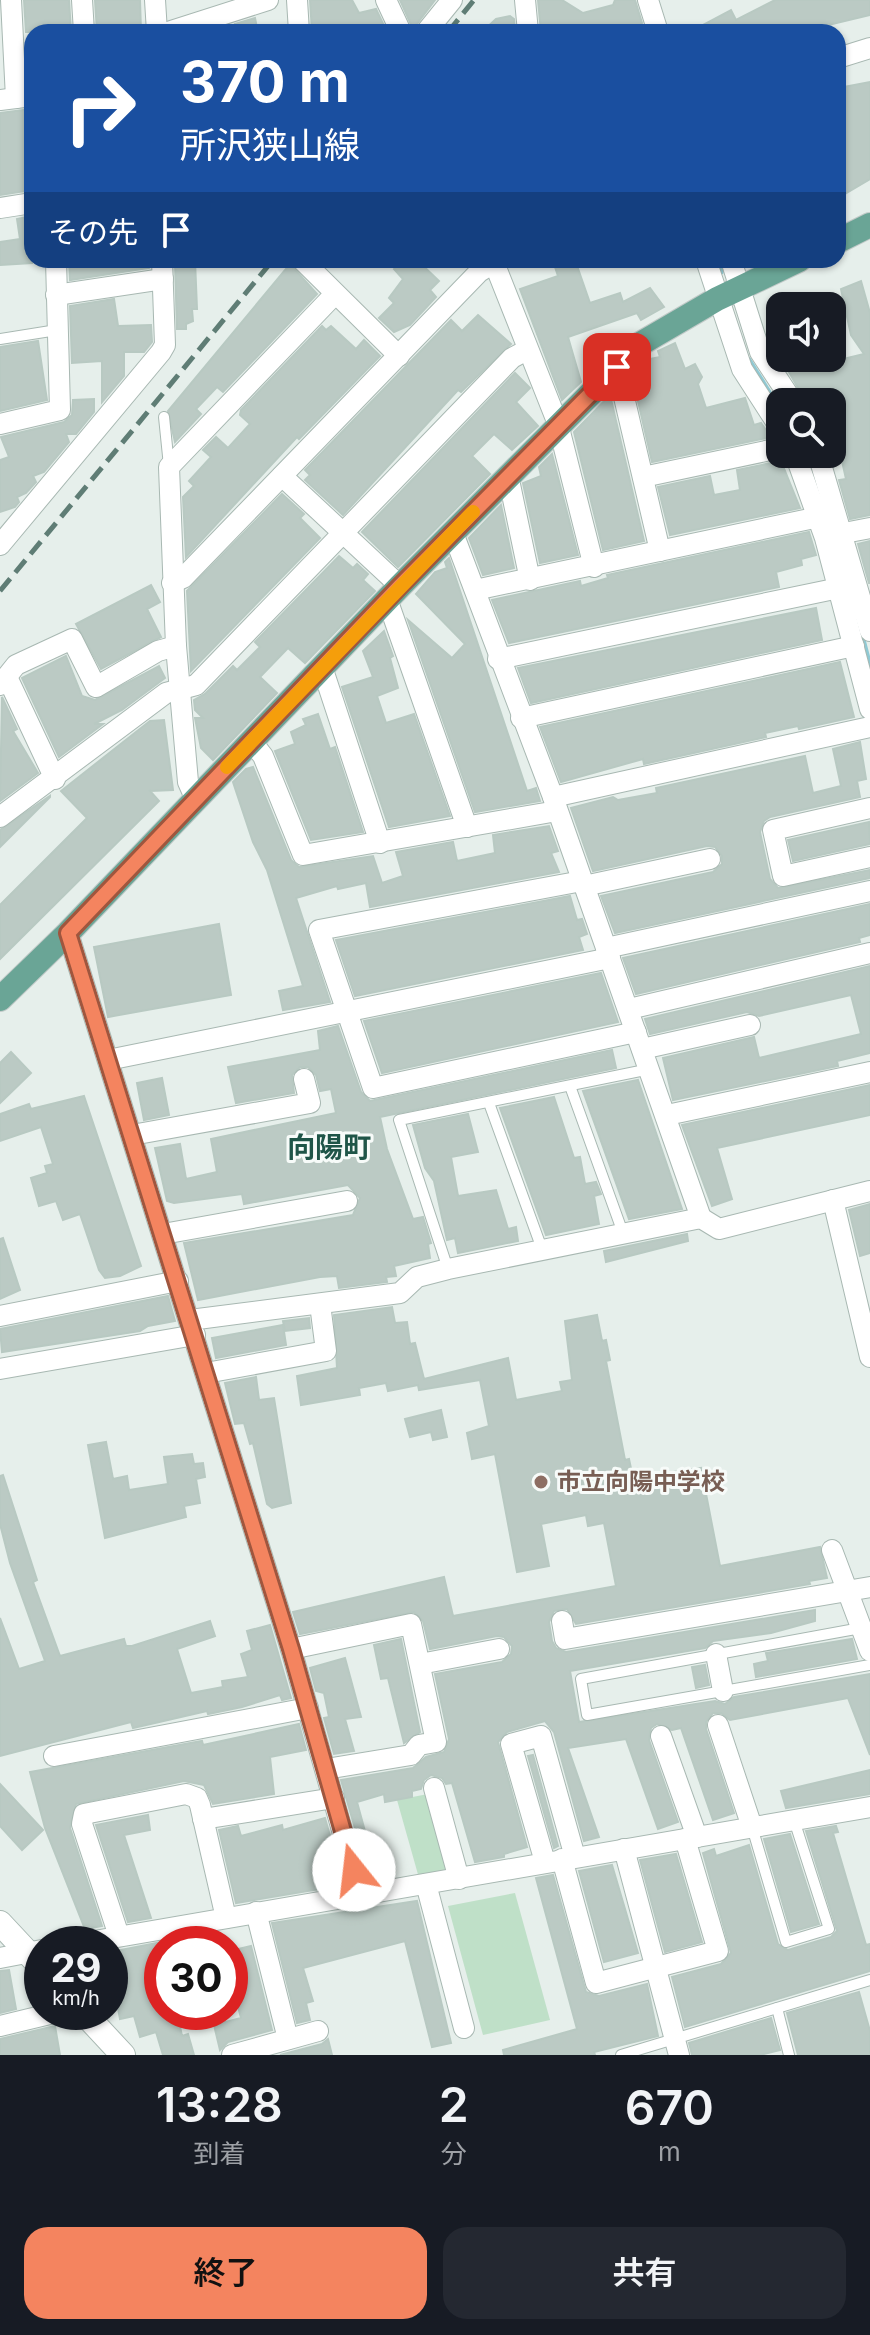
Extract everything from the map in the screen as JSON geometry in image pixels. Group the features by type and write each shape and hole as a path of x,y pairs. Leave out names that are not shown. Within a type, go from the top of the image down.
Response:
{"main road":[{"path":"846,238 870,227"},
{"path":"0,999 68,933 394,592 617,367 660,330 782,268"}],"street":[{"path":"11,0 16,98"},
{"path":"82,0 84,24"},
{"path":"155,0 156,24"},
{"path":"193,24 268,0"},
{"path":"297,0 298,24"},
{"path":"386,0 397,24"},
{"path":"432,24 452,0"},
{"path":"525,0 527,24"},
{"path":"648,0 656,24"},
{"path":"846,56 870,48"},
{"path":"0,208 24,204"},
{"path":"0,424 60,410 56,268"},
{"path":"310,268 399,356"},
{"path":"172,583 183,578 485,268"},
{"path":"495,268 558,424 594,567"},
{"path":"711,268 784,388"},
{"path":"730,268 728,294 742,369 766,406"},
{"path":"1,543 165,345 163,270 56,295"},
{"path":"196,800 188,782 176,646 169,467 335,294"},
{"path":"0,817 55,779 166,693 196,685 512,358 527,350"},
{"path":"617,367 660,551"},
{"path":"643,477 766,451"},
{"path":"800,468 819,517 870,709"},
{"path":"823,468 870,631"},
{"path":"508,475 530,580"},
{"path":"282,476 343,533 394,592 467,827"},
{"path":"475,590 819,517"},
{"path":"844,533 870,528"},
{"path":"453,533 555,804 701,1218 719,1229 870,1191"},
{"path":"498,659 839,588"},
{"path":"55,779 3,681 16,665 72,639 96,687 158,651 176,646"},
{"path":"521,718 854,646"},
{"path":"322,667 380,843"},
{"path":"252,742 263,756 300,854 467,827 870,727"},
{"path":"870,808 773,830 783,876 870,857"},
{"path":"710,859 319,930 373,1088 639,1040 750,1025"},
{"path":"108,1060 346,1012 870,891"},
{"path":"68,933 291,1649 360,1894"},
{"path":"629,1009 870,953"},
{"path":"667,1115 870,1072"},
{"path":"132,1135 310,1103 304,1079"},
{"path":"833,1200 862,1284 870,1357"},
{"path":"163,1234 347,1201"},
{"path":"0,1369 192,1328 320,1304 400,1293 417,1277 448,1269 701,1218"},
{"path":"0,1316 178,1281"},
{"path":"206,1373 326,1351 320,1304"},
{"path":"832,1550 870,1651"},
{"path":"562,1621 565,1639 870,1587"},
{"path":"291,1649 411,1624 436,1742 419,1745 411,1755 326,1769"},
{"path":"420,1664 499,1649"},
{"path":"716,1654 723,1691"},
{"path":"54,1756 308,1708"},
{"path":"718,1725 752,1827"},
{"path":"561,1860 511,1744 541,1736 561,1860 596,1983 718,1951 691,1838 661,1736"},
{"path":"434,1788 459,1879"},
{"path":"116,1926 82,1824 84,1814 186,1794 197,1798 226,1918"},
{"path":"203,1819 334,1798"},
{"path":"128,1934 870,1807"},
{"path":"624,1849 676,2047"},
{"path":"426,1884 464,2028"},
{"path":"256,1912 288,2039"},
{"path":"0,1923 24,1945"},
{"path":"0,1958 24,1957"},
{"path":"0,2026 24,2020"},
{"path":"100,2030 123,2055"},
{"path":"232,2055 318,2031"}],"lane":[{"path":"0,339 57,330"},
{"path":"164,417 169,467"},
{"path":"448,1269 399,1120 650,1069"},
{"path":"570,1086 623,1233"},
{"path":"489,1103 542,1249"},
{"path":"861,1628 581,1679 587,1715 870,1665"},
{"path":"752,1827 786,1942 829,1929 794,1820"},
{"path":"621,2055 676,2047 777,2008 870,1980"},
{"path":"777,2008 789,2055"}],"green space":[{"path":"428,1794 451,1873 419,1878 397,1800"},
{"path":"515,1893 550,2020 483,2035 448,1906"}],"building":[{"path":"24,0 69,0 70,24 26,24"},
{"path":"95,0 140,0 141,24 96,24"},
{"path":"310,0 352,0 359,13 376,9 383,24 312,24"},
{"path":"400,0 435,0 417,24 411,24"},
{"path":"538,0 562,0 583,13 613,5 615,0 635,0 642,23 641,24 540,24"},
{"path":"775,0 870,0 870,15 832,24 705,24 731,10 736,20"},
{"path":"510,16 514,24 491,24 496,19"},
{"path":"255,18 256,24 235,24"},
{"path":"870,82 870,179 846,193 846,86"},
{"path":"24,110 24,191 0,195 0,113"},
{"path":"24,218 24,264 0,265 0,242 20,239 17,219"},
{"path":"69,268 149,268 70,280"},
{"path":"175,268 195,268 197,309 192,309 193,321 186,324 186,329 177,329"},
{"path":"287,268 294,268 317,294 223,392 217,387 196,409 201,414 175,442 168,411"},
{"path":"425,268 439,281 430,290 436,297 410,325 394,332 379,318 394,303 389,298 403,279 394,269"},
{"path":"555,268 578,268 590,303 620,293 623,302 650,288 664,307 641,320 637,313 568,337 581,382 562,400 520,289 558,276"},
{"path":"861,281 870,313 870,515 850,519 839,480 846,479 844,468 846,468 846,388 798,388 789,372 846,372 846,358 864,354 851,335 846,292 841,289"},
{"path":"114,299 118,326 151,325 152,342 144,352 124,352 124,376 102,402 102,361 72,363 70,306"},
{"path":"478,315 511,344 461,392 458,390 343,515 305,480 310,475 305,470 451,320 462,331"},
{"path":"322,326 326,330 331,326 356,349 364,340 380,356 299,439 297,437 186,557 183,497 194,486 189,481 211,457 203,450 216,437 228,448 250,424 240,415 241,410"},
{"path":"38,341 47,400 0,411 0,347"},
{"path":"675,343 685,369 695,364 702,377 698,384 706,408 745,398 754,425 761,423 766,430 766,438 652,462 632,375 646,364 645,360 660,357 658,351"},
{"path":"515,373 530,388 516,402 538,426 512,450 494,434 472,456 490,474 398,567 362,532"},
{"path":"610,395 644,541 603,550 574,432"},
{"path":"94,399 94,412 76,434 66,434 69,442 44,472 33,476 36,482 26,493 17,497 19,502 15,507 0,512 0,460 9,457 1,437 64,422 72,415 73,400"},
{"path":"552,454 578,555 540,563 523,483 541,476 539,467"},
{"path":"766,464 766,468 784,468 800,508 670,535 658,487 710,476 714,495 740,490 737,470"},
{"path":"282,494 304,514 300,518 320,538 191,671 187,591"},
{"path":"501,505 514,568 483,575 469,538"},
{"path":"809,532 816,555 801,559 802,565 776,572 779,587 509,643 492,600 580,581 581,586 608,578 607,575"},
{"path":"870,541 870,583 869,583 858,544"},
{"path":"339,556 353,568 357,564 368,574 363,580 375,591 305,663 288,648 260,677 277,693 213,760 201,748 195,718 203,718 195,710 194,700 205,694 233,666 237,670 260,647 255,642"},
{"path":"449,558 527,791 536,788 540,801 475,812 408,620 452,658 465,644 416,594 435,572 447,568 445,562"},
{"path":"151,585 160,602 147,609 161,637 101,669 76,624"},
{"path":"816,608 822,640 531,703 518,668"},
{"path":"384,631 393,656 390,658 398,688 377,696 386,723 414,714 450,816 389,827 342,687 373,677 363,651"},
{"path":"66,656 82,696 95,700 159,666 165,678 122,710 94,724 103,724 59,757 22,678"},
{"path":"840,662 854,717 765,733 766,737 644,764 643,759 561,782 540,727"},
{"path":"2,697 17,729 13,731 38,773 0,801"},
{"path":"318,714 330,749 335,747 363,832 311,840 275,751 295,744 291,732 306,725 303,719"},
{"path":"164,720 173,790 150,791 159,801 0,959 0,905 87,818 61,791 150,721"},
{"path":"860,742 866,779 857,781 860,797 770,817 764,821 760,832 770,879 778,888 870,870 870,878 615,933 601,896 713,872 722,864 722,856 715,847 707,846 593,871 571,808 613,797 618,800 657,793 656,788 805,756 813,793 841,786 833,749"},
{"path":"253,767 291,860 299,867 373,856 382,883 403,876 396,852 453,842 457,861 495,853 493,835 549,826 558,851 551,853 559,872 370,907 366,883 338,889 337,886 296,898 330,1002 283,1010 279,991 303,986 267,870 253,842 233,782 246,769"},
{"path":"50,797 0,847 0,830"},
{"path":"869,822 870,844 793,861 788,840"},
{"path":"570,896 577,920 582,919 587,934 579,937 583,950 355,996 336,940"},
{"path":"870,904 870,935 859,938 860,942 636,994 623,958"},
{"path":"219,924 231,995 108,1017 94,947"},
{"path":"870,966 870,1053 837,1061 838,1066 673,1100 663,1058 754,1037 759,1058 861,1034 851,995 759,1016 747,1012 650,1034 645,1019"},
{"path":"601,973 618,1022 382,1073 364,1021"},
{"path":"338,1026 361,1092 370,1101 612,1050 616,1068 380,1117 387,1149 413,1219 423,1217 431,1243 428,1244 430,1258 394,1266 396,1276 386,1277 387,1282 339,1288 337,1276 320,1277 198,1300 184,1243 353,1215 360,1198 348,1185 244,1204 242,1194 174,1203 167,1201 155,1148 180,1144 186,1179 217,1172 211,1139 336,1113 331,1089 320,1091 316,1075 308,1067 300,1067 292,1075 294,1093 236,1103 228,1067 320,1050 318,1031"},
{"path":"11,1052 31,1073 0,1103 0,1063"},
{"path":"162,1078 169,1115 144,1120 137,1083"},
{"path":"638,1080 682,1209 629,1219 583,1091"},
{"path":"870,1085 870,1115 717,1148 732,1199 712,1206 682,1125"},
{"path":"84,1096 141,1266 120,1276 105,1278 99,1270 80,1214 63,1220 56,1201 39,1206 31,1178 47,1173 45,1166 53,1164 41,1127 0,1141 0,1114 29,1104 31,1109"},
{"path":"554,1097 574,1158 580,1157 585,1184 596,1182 601,1194 594,1196 599,1224 546,1235 500,1108"},
{"path":"468,1114 478,1152 451,1157 458,1196 496,1190 508,1229 516,1227 518,1241 458,1253 455,1238 447,1240 434,1181 425,1168 413,1125"},
{"path":"870,1204 870,1253 860,1256 849,1210"},
{"path":"687,1234 688,1241 606,1262 604,1251"},
{"path":"3,1238 20,1290 0,1299 0,1239"},
{"path":"168,1296 175,1321 148,1326 140,1331 2,1352 0,1329"},
{"path":"392,1307 395,1323 407,1322 410,1344 415,1343 424,1379 508,1358 516,1400 562,1391 560,1382 572,1380 565,1321 597,1315 602,1341 606,1340 610,1360 606,1361 625,1460 629,1459 633,1478 701,1468 720,1566 820,1547 827,1578 809,1581 810,1584 576,1624 567,1609 554,1611 549,1622 552,1641 556,1648 566,1652 815,1610 815,1621 771,1633 713,1641 705,1648 570,1671 579,1722 715,1701 725,1704 734,1697 870,1674 870,1755 848,1698 730,1720 721,1713 713,1713 706,1722 706,1729 734,1813 713,1820 681,1728 672,1730 657,1724 651,1728 649,1740 678,1822 658,1829 626,1739 568,1748 599,1837 584,1841 554,1732 545,1721 507,1732 498,1742 527,1847 504,1854 504,1857 475,1862 452,1783 446,1784 442,1778 431,1775 424,1780 421,1789 412,1791 412,1797 385,1802 384,1794 357,1802 378,1879 370,1880 341,1780 413,1768 426,1757 444,1752 449,1739 435,1674 502,1662 511,1654 512,1646 504,1637 497,1636 430,1649 423,1621 414,1612 300,1634 293,1612 444,1577 453,1616 616,1586 604,1523 588,1526 586,1515 541,1524 549,1566 517,1572 495,1454 472,1459 467,1433 489,1426 480,1380 419,1390 418,1385 388,1391 386,1383 359,1388 360,1395 301,1405 297,1376 337,1368 334,1315"},
{"path":"309,1318 310,1328 285,1331 283,1321"},
{"path":"283,1325 286,1345 216,1358 212,1338"},
{"path":"256,1377 259,1400 274,1398 291,1503 272,1508 267,1504 253,1443 250,1444 244,1423 235,1424 225,1383"},
{"path":"441,1410 447,1437 433,1440 431,1432 410,1437 405,1419"},
{"path":"106,1442 113,1479 127,1476 129,1490 168,1484 164,1457 192,1454 194,1464 203,1463 205,1477 196,1479 200,1503 184,1506 186,1517 105,1538 88,1445"},
{"path":"3,1475 37,1580 33,1582 60,1656 124,1639 126,1646 132,1646 210,1621 215,1636 177,1649 191,1693 223,1687 222,1681 248,1677 241,1654 252,1650 247,1631 270,1625 291,1698 282,1700 280,1695 242,1707 208,1714 207,1711 133,1728 131,1722 0,1756 0,1618 19,1669 45,1661 10,1563 0,1524 0,1476"},
{"path":"401,1639 420,1732 404,1743 388,1678 381,1679 374,1645"},
{"path":"852,1639 857,1659 756,1677 754,1664 768,1661 766,1653"},
{"path":"345,1658 361,1717 345,1719 354,1751 334,1754 324,1718 329,1717 324,1693 316,1691 310,1668"},
{"path":"705,1665 709,1685 696,1688 692,1667"},
{"path":"299,1724 306,1750 270,1757 274,1794 213,1804 204,1785 184,1781 76,1804 70,1828 102,1926 84,1926 45,1828 30,1772 202,1741 203,1745"},
{"path":"533,1755 558,1846 554,1848 528,1756"},
{"path":"870,1770 870,1794 786,1808 781,1791"},
{"path":"0,1784 43,1830 22,1850 0,1826"},
{"path":"148,1815 150,1830 124,1835 151,1918 128,1922 96,1825"},
{"path":"325,1818 344,1885 236,1903 219,1830 238,1826 241,1836 282,1825 283,1830"},
{"path":"836,1826 838,1832 833,1833 866,1945 870,1944 870,1971 685,2027 672,1977 721,1964 731,1953 703,1853 714,1849 716,1856 749,1845 778,1944 788,1950 831,1937 837,1931 806,1831"},
{"path":"790,1834 819,1924 791,1932 764,1839"},
{"path":"676,1854 702,1942 665,1952 640,1860"},
{"path":"612,1865 638,1953 604,1962 579,1871"},
{"path":"553,1875 586,1992 599,1996 647,1984 658,2036 594,2052 595,2055 504,2055 503,2050 577,2029 536,1878"},
{"path":"417,1901 451,2043 432,2047 405,1941 303,1968 313,2001 306,2003 310,2020 297,2023 272,1923"},
{"path":"144,1945 144,2030 181,2030 182,2036 188,2034 194,2055 163,2055 156,2032 140,2037 134,2016 128,2017 128,1949"},
{"path":"251,1946 272,2030 228,2042 220,2050 215,2030 248,2030 248,1947"},
{"path":"9,1970 16,2009 0,2013 0,1971"},
{"path":"859,1992 870,2031 870,2055 798,2055 787,2013"},
{"path":"771,2018 780,2050 760,2055 692,2055 689,2043"},
{"path":"38,2030 56,2030 60,2055 0,2055 0,2039"},
{"path":"328,2039 332,2055 280,2055 322,2044"}],"waterway":[{"path":"720,268 721,272"},
{"path":"749,360 766,388"},
{"path":"861,632 870,666"}],"railway":[{"path":"454,24 474,0"},
{"path":"0,591 266,268"}],"slow traffic":[{"path":"227,767 473,512"}],"place":[{"name":"市立向陽中学校","path":"541,1482"}],"district":[{"name":"向陽町","path":"329,1147"}],"route":[{"path":"354,1870 291,1649 68,933 400,586 617,367"}]}
